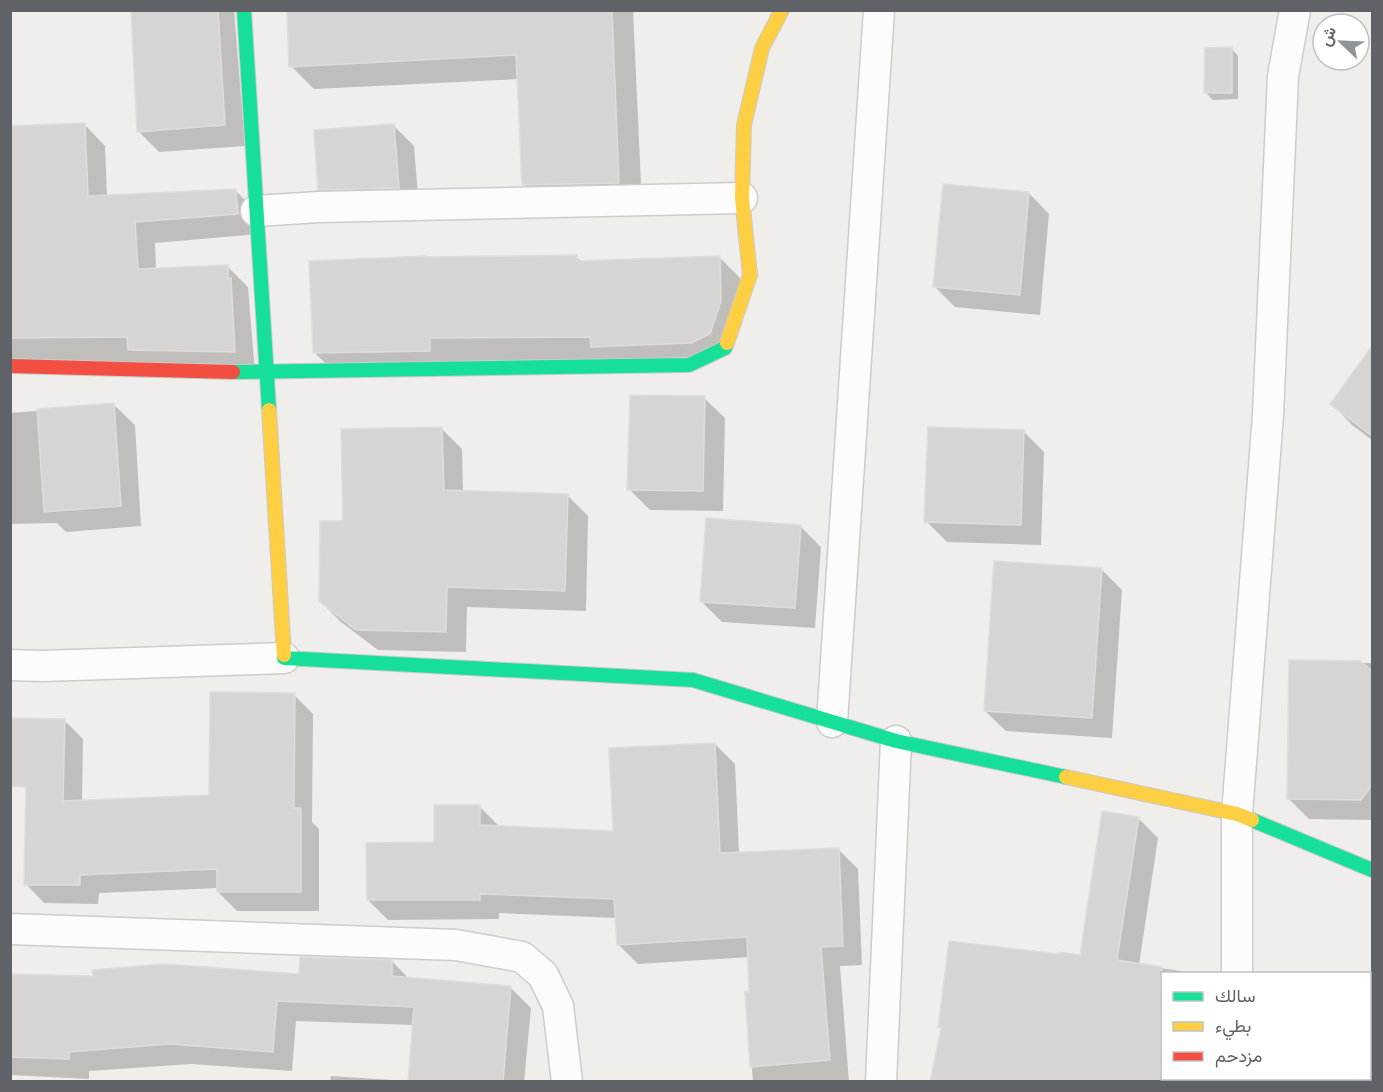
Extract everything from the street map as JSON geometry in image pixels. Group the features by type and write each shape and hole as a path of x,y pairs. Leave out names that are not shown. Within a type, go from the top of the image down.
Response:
{"street":[{"path":"244,10 284,658"},
{"path":"10,366 266,373 689,365 725,348 750,275 742,198 744,125 762,48 782,10"},
{"path":"832,722 879,10"},
{"path":"1237,972 1237,814 1268,415 1283,76 1295,10"},
{"path":"256,211 319,207 742,198"},
{"path":"10,664 43,666 284,658 693,680 896,741 1237,814 1372,870"},
{"path":"881,1082 896,741"},
{"path":"10,929 456,945 522,957 543,975 558,1006 567,1082"}],"building":[{"path":"131,10 218,10 225,125 137,132"},
{"path":"287,10 612,10 619,183 522,185 516,55 289,67"},
{"path":"1232,47 1232,93 1204,93 1205,48"},
{"path":"85,123 88,196 236,189 238,214 135,222 138,269 228,265 228,279 231,278 235,352 128,350 127,337 10,338 10,126"},
{"path":"394,124 399,188 318,190 314,130"},
{"path":"943,184 1029,192 1020,295 933,287"},
{"path":"577,255 577,261 720,256 721,301 710,334 691,343 591,347 590,337 430,338 430,351 313,353 309,261 426,256"},
{"path":"1372,346 1372,436 1330,404"},
{"path":"630,395 705,396 703,491 627,490"},
{"path":"114,403 121,506 44,512 37,409"},
{"path":"442,427 444,490 568,494 565,591 447,587 446,632 356,630 319,601 320,521 343,521 341,429"},
{"path":"928,427 1024,430 1021,525 924,522"},
{"path":"706,518 801,525 795,608 700,602"},
{"path":"994,561 1102,568 1092,718 984,711"},
{"path":"1289,660 1360,661 1372,671 1372,785 1361,800 1287,799"},
{"path":"210,692 295,693 294,808 301,808 301,892 217,892 217,869 80,875 80,885 24,885 26,787 10,786 10,718 65,719 63,801 209,795"},
{"path":"715,743 720,853 839,848 843,946 821,947 830,1060 750,1067 745,992 749,992 747,937 617,945 614,899 480,894 480,900 367,900 366,843 434,842 434,805 480,805 480,825 613,831 609,748"},
{"path":"1102,811 1139,817 1117,960 1162,967 1162,1082 930,1082 941,1028 938,1028 949,941 1080,955"},
{"path":"300,957 392,960 392,976 511,986 503,1082 408,1082 414,1007 277,1001 273,1052 170,1044 69,1052 69,1059 10,1057 10,974 93,976 92,970 164,964 299,974"}],"traffic: fast":[{"path":"244,10 269,410"},
{"path":"233,372 689,365 725,348 727,343"},
{"path":"284,655 284,658 693,680 896,741 1066,777"},
{"path":"1252,820 1372,870"}],"traffic: slow":[{"path":"727,343 750,275 742,198 744,125 762,48 782,10"},
{"path":"269,410 284,655"},
{"path":"1066,777 1237,814 1252,820"}],"traffic: jam":[{"path":"10,366 233,372"}]}
